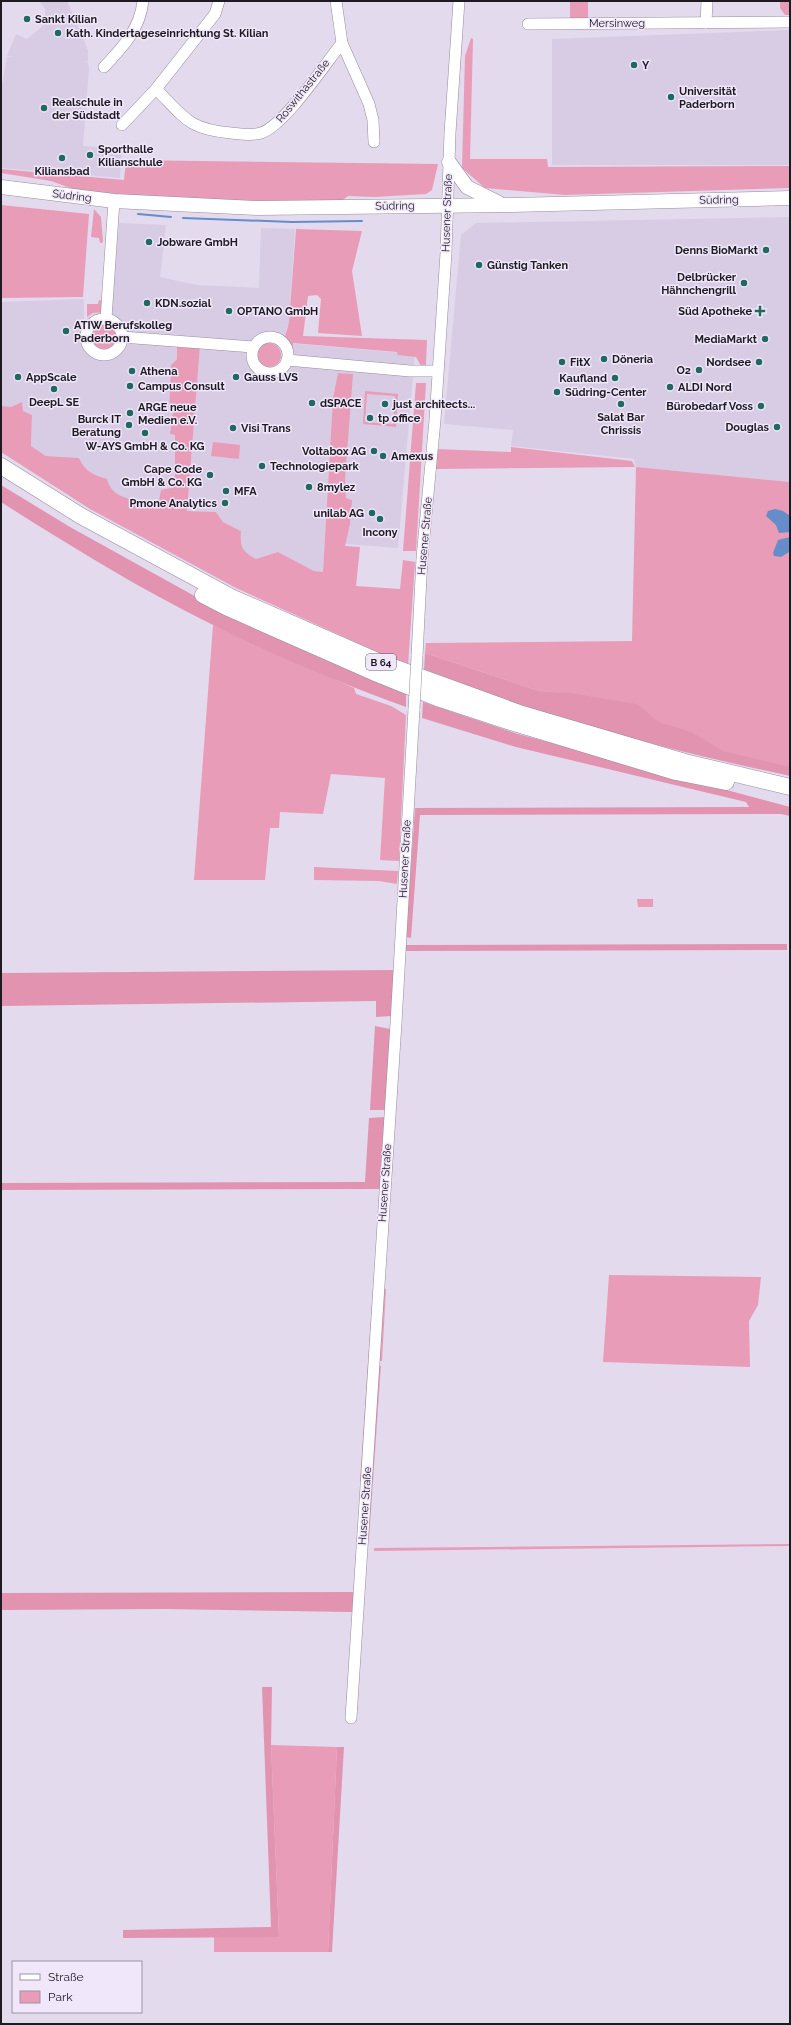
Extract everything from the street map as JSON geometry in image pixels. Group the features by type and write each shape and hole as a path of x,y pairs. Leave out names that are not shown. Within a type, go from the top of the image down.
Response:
{"highway":[{"name":"B 64","path":"1,466 81,516 231,597 382,663 522,714 685,762 790,787"},
{"name":"B 64","path":"1,478 72,523 226,607 373,672 440,699 676,772 790,796"}],"main road":[{"path":"449,162 467,187 503,204"},
{"name":"Südring","path":"1,187 114,201 258,208 448,206 790,198"}],"street":[{"path":"104,67 130,39 137,25 143,1"},
{"path":"122,125 156,89 215,14 219,1"},
{"path":"336,1 342,43 369,104 374,142"},
{"name":"Husener Straße","path":"351,1718 396,1023 422,558 435,420 459,1"},
{"path":"706,1 706,23"},
{"name":"Mersinweg","path":"528,24 790,22"},
{"name":"Roswithastraße","path":"156,89 188,122 197,127 253,135 261,133 279,123 342,43"},
{"path":"106,319 114,201"},
{"path":"106,319 118,326 122,337 119,347 112,353 103,354 91,348 86,335 90,326 97,321 106,319"},
{"path":"122,337 253,347"},
{"path":"264,338 276,338 282,341 287,350 287,360 281,368 271,373 262,371 253,361 253,347 258,341 264,338"},
{"path":"287,360 398,370 437,371"}],"shaded area":[{"name":"Realschule in der Südstadt","path":"67,1 68,3 88,50 88,61 84,63 88,62 89,68 83,146 122,148 120,178 1,168 1,91 7,57 15,57 7,56 16,34 27,39 45,24 45,9 40,2"},
{"name":"Universität Paderborn","path":"790,30 790,165 552,165 552,39"},
{"path":"790,217 790,482 636,467 634,459 511,446 513,430 444,424 461,235 476,223"},
{"name":"Technologiepark","path":"119,223 166,225 160,277 197,285 259,288 261,228 295,229 289,322 286,329 288,343 415,354 398,548 346,544 351,500 346,498 345,480 352,374 338,373 333,398 323,572 314,571 278,552 256,559 245,553 240,544 241,531 223,522 216,512 187,511 200,346 177,359 171,365 169,409 173,410 170,434 175,435 175,488 159,501 121,497 109,488 107,479 88,472 82,467 79,458 46,456 31,446 32,415 11,407 1,406 1,302 84,299 84,321 97,312 113,313 111,306","holes":["93,332 110,348 103,349 92,339","267,343 275,344 281,353 278,363 272,367 257,353 261,347"]},
{"path":"1,485 70,527 218,609 406,692 406,707 333,679 284,658 213,625 159,597 79,551 1,502"},
{"path":"425,653 542,692 569,693 636,704 661,723 691,732 723,751 790,767 790,776 691,754 626,737 517,704 424,671"},
{"path":"423,702 518,734 790,807 790,816 781,814 420,815 411,938 406,937 415,808 749,807 746,802 516,747 422,718"},
{"path":"787,944 787,950 405,951 405,945"},
{"path":"394,970 391,1016 376,1017 376,1001 1,1006 1,973"},
{"path":"375,1026 390,1029 386,1110 370,1110"},
{"path":"385,1117 381,1189 1,1190 1,1183 365,1182 369,1118"},
{"path":"354,1592 352,1612 164,1609 1,1610 1,1593"},
{"path":"262,1687 272,1687 271,1745 279,1937 123,1938 123,1930 271,1927"},
{"path":"337,1747 344,1747 332,1952 328,1952"}],"green space":[{"path":"570,1 588,1 588,19 570,19"},
{"path":"780,1 790,1 790,15 785,15 780,8"},
{"path":"471,38 473,39 470,159 547,159 548,167 790,166 790,188 565,195 485,188 462,168 465,56"},
{"path":"126,160 438,164 432,190 426,194 375,197 348,196 340,202 258,202 119,195 73,189 51,181 1,173 1,169 124,180"},
{"path":"1,205 89,214 83,297 1,298"},
{"path":"94,209 101,217 102,243 100,243 99,238 91,237"},
{"path":"296,229 362,231 352,271 362,336 318,333 321,299 317,295 308,296 303,336 427,340 426,365 421,366 416,357 398,355 397,352 293,343 292,351 285,337 289,322"},
{"path":"99,300 102,301 102,312 93,313 87,317 87,304 98,304"},
{"path":"104,325 113,328 116,337 113,346 104,349 95,346 92,337 95,328"},
{"path":"269,343 274,344 280,350 280,360 274,366 269,367 264,366 258,360 257,355 258,350 264,344"},
{"path":"177,345 200,346 187,511 216,512 223,522 241,531 242,548 247,554 256,559 278,552 314,571 323,572 333,398 338,373 353,374 345,480 346,498 352,500 350,524 345,546 360,547 356,586 400,589 403,560 415,562 408,666 236,588 90,509 1,452 1,406 11,407 22,402 23,411 32,415 31,446 46,456 79,458 87,470 107,479 110,487 121,496 159,501 161,490 175,487 175,435 170,434 173,410 169,410 171,365 177,359"},
{"path":"416,383 426,383 416,551 403,551"},
{"path":"365,391 398,394 396,427 363,424","holes":["367,394 395,396 393,424 365,422"]},
{"path":"213,442 240,445 239,459 211,456"},
{"path":"511,447 632,461 635,467 435,469 436,449 511,452"},
{"path":"636,467 790,482 790,768 722,752 425,653 426,643 632,641"},
{"path":"213,625 354,688 356,694 391,706 406,715 399,861 380,860 385,778 331,774 323,814 280,812 279,828 270,828 265,880 194,880"},
{"path":"314,867 398,871 397,884 379,881 314,880"},
{"path":"637,899 653,899 653,907 638,907"},
{"path":"609,1275 761,1277 758,1305 749,1321 750,1367 603,1362"},
{"path":"373,1288 375,1288 361,1482 360,1481"},
{"path":"383,1289 386,1289 382,1361 379,1361"},
{"path":"379,1366 381,1366 369,1539 368,1538"},
{"path":"790,1544 790,1546 374,1551 374,1548"},
{"path":"271,1745 337,1747 328,1952 214,1952 214,1937 279,1936"}],"water":[{"path":"775,509 783,511 790,516 790,532 779,533 776,525 766,516 768,511"},
{"path":"790,537 789,552 781,557 774,556 773,553 778,540"}],"waterway":[{"path":"138,214 171,217"},
{"path":"183,218 292,222 362,221"}],"place":[{"name":"Sankt Kilian","path":"27,19"},
{"name":"Kath. Kindertageseinrichtung St. Kilian","path":"58,33"},
{"name":"Y","path":"634,65"},
{"name":"Universität Paderborn","path":"671,97"},
{"name":"Realschule in der Südstadt","path":"44,108"},
{"name":"Sporthalle Kilianschule","path":"90,155"},
{"name":"Kiliansbad","path":"62,158"},
{"name":"Jobware GmbH","path":"149,242"},
{"name":"Denns BioMarkt","path":"766,250"},
{"name":"Günstig Tanken","path":"479,265"},
{"name":"Delbrücker Hähnchengrill","path":"744,283"},
{"name":"KDN.sozial","path":"147,303"},
{"name":"OPTANO GmbH","path":"229,311"},
{"name":"Süd Apotheke","path":"760,311"},
{"name":"ATIW Berufskolleg Paderborn","path":"66,331"},
{"name":"MediaMarkt","path":"765,339"},
{"name":"Döneria","path":"604,359"},
{"name":"FitX","path":"562,362"},
{"name":"Nordsee","path":"759,362"},
{"name":"O2","path":"699,370"},
{"name":"Athena","path":"132,371"},
{"name":"AppScale","path":"18,377"},
{"name":"Gauss LVS","path":"236,377"},
{"name":"Kaufland","path":"615,378"},
{"name":"Campus Consult","path":"130,386"},
{"name":"ALDI Nord","path":"670,387"},
{"name":"DeepL SE","path":"54,389"},
{"name":"Südring-Center","path":"557,392"},
{"name":"dSPACE","path":"312,403"},
{"name":"just architects...","path":"385,404"},
{"name":"Salat Bar Chrissis","path":"621,404"},
{"name":"Bürobedarf Voss","path":"761,406"},
{"name":"ARGE neue Medien e.V.","path":"130,413"},
{"name":"tp office","path":"370,418"},
{"name":"Burck IT Beratung","path":"129,425"},
{"name":"Douglas","path":"777,427"},
{"name":"Visi Trans","path":"233,428"},
{"name":"W-AYS GmbH & Co. KG","path":"145,433"},
{"name":"Voltabox AG","path":"374,451"},
{"name":"Amexus","path":"383,456"},
{"name":"Technologiepark","path":"262,466"},
{"name":"Cape Code GmbH & Co. KG","path":"210,475"},
{"name":"8mylez","path":"309,487"},
{"name":"MFA","path":"226,491"},
{"name":"Pmone Analytics","path":"225,503"},
{"name":"unilab AG","path":"372,513"},
{"name":"Incony","path":"380,519"}]}
